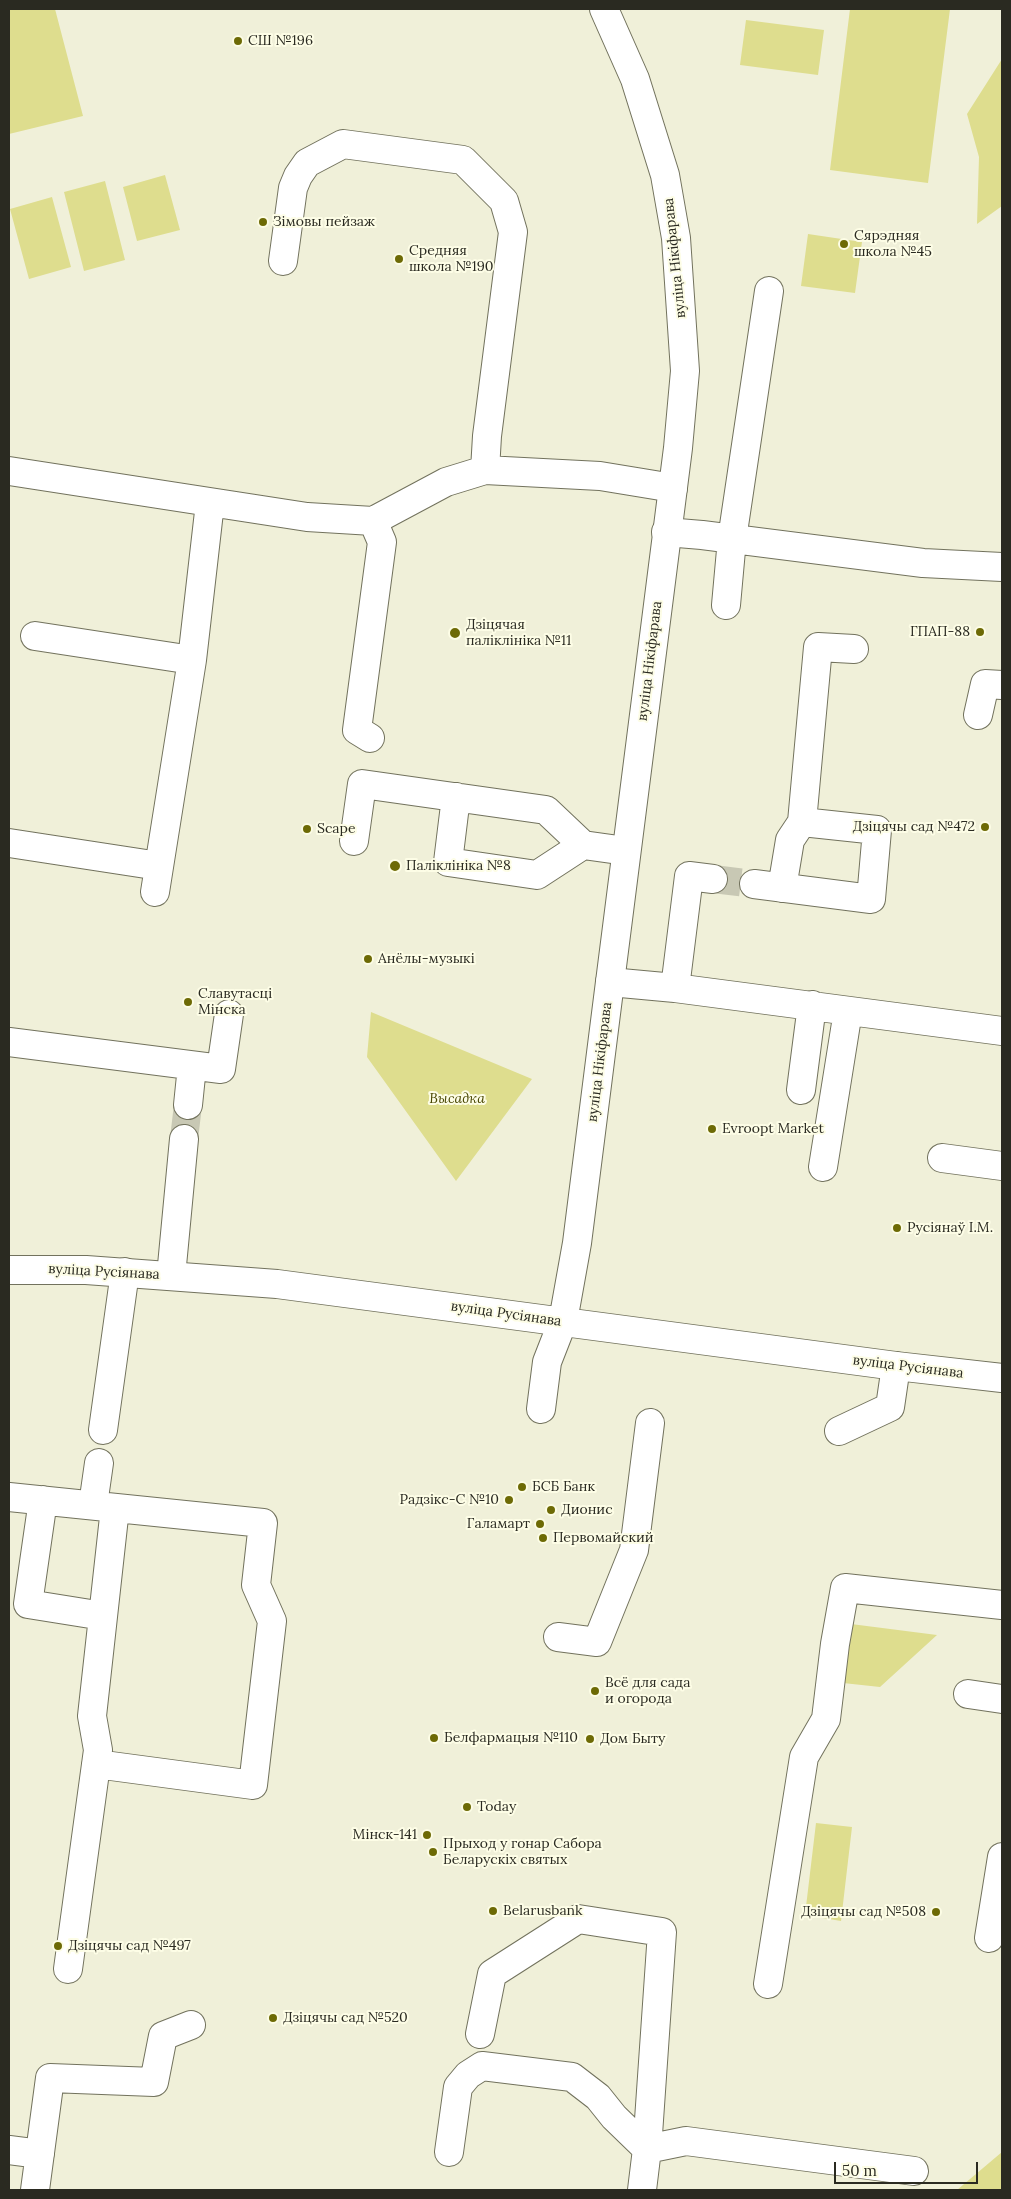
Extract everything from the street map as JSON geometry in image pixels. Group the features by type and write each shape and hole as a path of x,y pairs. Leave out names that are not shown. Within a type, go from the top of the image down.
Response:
{"main road":[{"name":"вуліца Нікіфарава","path":"541,1409 547,1362 563,1321 577,1243 673,488 685,371 676,238 665,175 635,79 604,9"},
{"path":"283,261 293,188 298,176 307,163 343,144 463,160 504,201 513,232 487,436 485,470"},
{"path":"726,604 732,539 769,291"},
{"path":"9,471 307,517 373,520 446,482 485,470 600,476 673,488"},
{"path":"9,843 157,879 192,660 210,503"},
{"path":"370,738 358,730 382,542 373,520"},
{"path":"666,532 923,562 1002,567"},
{"path":"35,636 192,660"},
{"path":"782,888 790,840 802,822 818,646 854,649"},
{"path":"978,716 985,684 1002,685"},
{"path":"354,842 362,784 546,810 583,845 626,852"},
{"path":"456,797 448,862 537,874 583,845"},
{"path":"754,884 870,899 877,830 802,822"},
{"path":"675,988 689,876 713,879"},
{"path":"610,982 812,1005 1002,1031"},
{"path":"801,1090 812,1005"},
{"path":"822,1167 848,1011"},
{"path":"9,1042 221,1069 230,1014"},
{"path":"188,1105 192,1066"},
{"path":"171,1276 184,1139"},
{"path":"942,1158 1002,1166"},
{"name":"вуліца Русіянава","path":"9,1270 125,1272 286,1285 896,1366 1002,1378"},
{"path":"103,1430 125,1272"},
{"path":"839,1431 890,1407 896,1366"},
{"path":"558,1637 597,1642 634,1550 650,1423"},
{"path":"68,1968 98,1750 92,1716 103,1616 104,1506 99,1462"},
{"path":"9,1497 263,1524 256,1585 272,1621 253,1785 96,1764"},
{"path":"43,1500 28,1604 103,1616"},
{"path":"768,1984 804,1757 826,1719 835,1644 845,1588 1002,1604"},
{"path":"968,1694 1002,1699"},
{"path":"989,1938 1002,1857"},
{"path":"480,2034 492,1974 578,1919 662,1932 647,2149 642,2190"},
{"path":"35,2190 50,2078 154,2082 163,2036 191,2024"},
{"path":"449,2152 458,2088 468,2075 482,2066 572,2077 598,2097 614,2117 647,2149"},
{"path":"647,2149 686,2141 914,2171"},
{"path":"9,2150 40,2154"}],"green space":[{"path":"9,9 55,9 83,116 9,134"},
{"path":"850,9 950,9 928,183 830,170"},
{"path":"746,20 824,30 818,75 740,65"},
{"path":"1002,59 1002,206 977,224 979,157 967,114"},
{"path":"165,175 180,230 137,241 123,187"},
{"path":"105,181 125,260 84,271 64,192"},
{"path":"52,197 71,267 29,279 10,209"},
{"path":"808,234 862,242 855,293 801,286"},
{"name":"Высадка","path":"371,1012 532,1079 456,1181 367,1057"},
{"path":"851,1624 937,1635 880,1687 843,1683"},
{"path":"816,1823 852,1827 841,1921 805,1915"},
{"path":"1002,2152 1002,2190 957,2190"}],"tunnel":[{"path":"713,879 754,884"},
{"path":"184,1139 188,1105"}],"place":[{"name":"СШ №196","path":"238,41"},
{"name":"Зімовы пейзаж","path":"263,222"},
{"name":"Сярэдняя школа №45","path":"844,244"},
{"name":"Средняя школа №190","path":"399,259"},
{"name":"ГПАП-88","path":"980,632"},
{"name":"Дзіцячая паліклініка №11","path":"455,633"},
{"name":"Дзіцячы сад №472","path":"985,827"},
{"name":"Scape","path":"307,829"},
{"name":"Паліклініка №8","path":"395,866"},
{"name":"Анёлы-музыкі","path":"368,959"},
{"name":"Славутасці Мінска","path":"188,1002"},
{"name":"Evroopt Market","path":"712,1129"},
{"name":"Русіянаў І.М.","path":"897,1228"},
{"name":"БСБ Банк","path":"522,1487"},
{"name":"Радзікс-С №10","path":"509,1500"},
{"name":"Дионис","path":"551,1510"},
{"name":"Галамарт","path":"540,1524"},
{"name":"Первомайский","path":"543,1538"},
{"name":"Всё для сада и огорода","path":"595,1691"},
{"name":"Белфармацыя №110","path":"434,1738"},
{"name":"Дом Быту","path":"590,1739"},
{"name":"Today","path":"467,1807"},
{"name":"Мінск-141","path":"427,1835"},
{"name":"Прыход у гонар Сабора Беларускіх святых","path":"433,1852"},
{"name":"Belarusbank","path":"493,1911"},
{"name":"Дзіцячы сад №508","path":"936,1912"},
{"name":"Дзіцячы сад №497","path":"58,1946"},
{"name":"Дзіцячы сад №520","path":"273,2018"}]}
